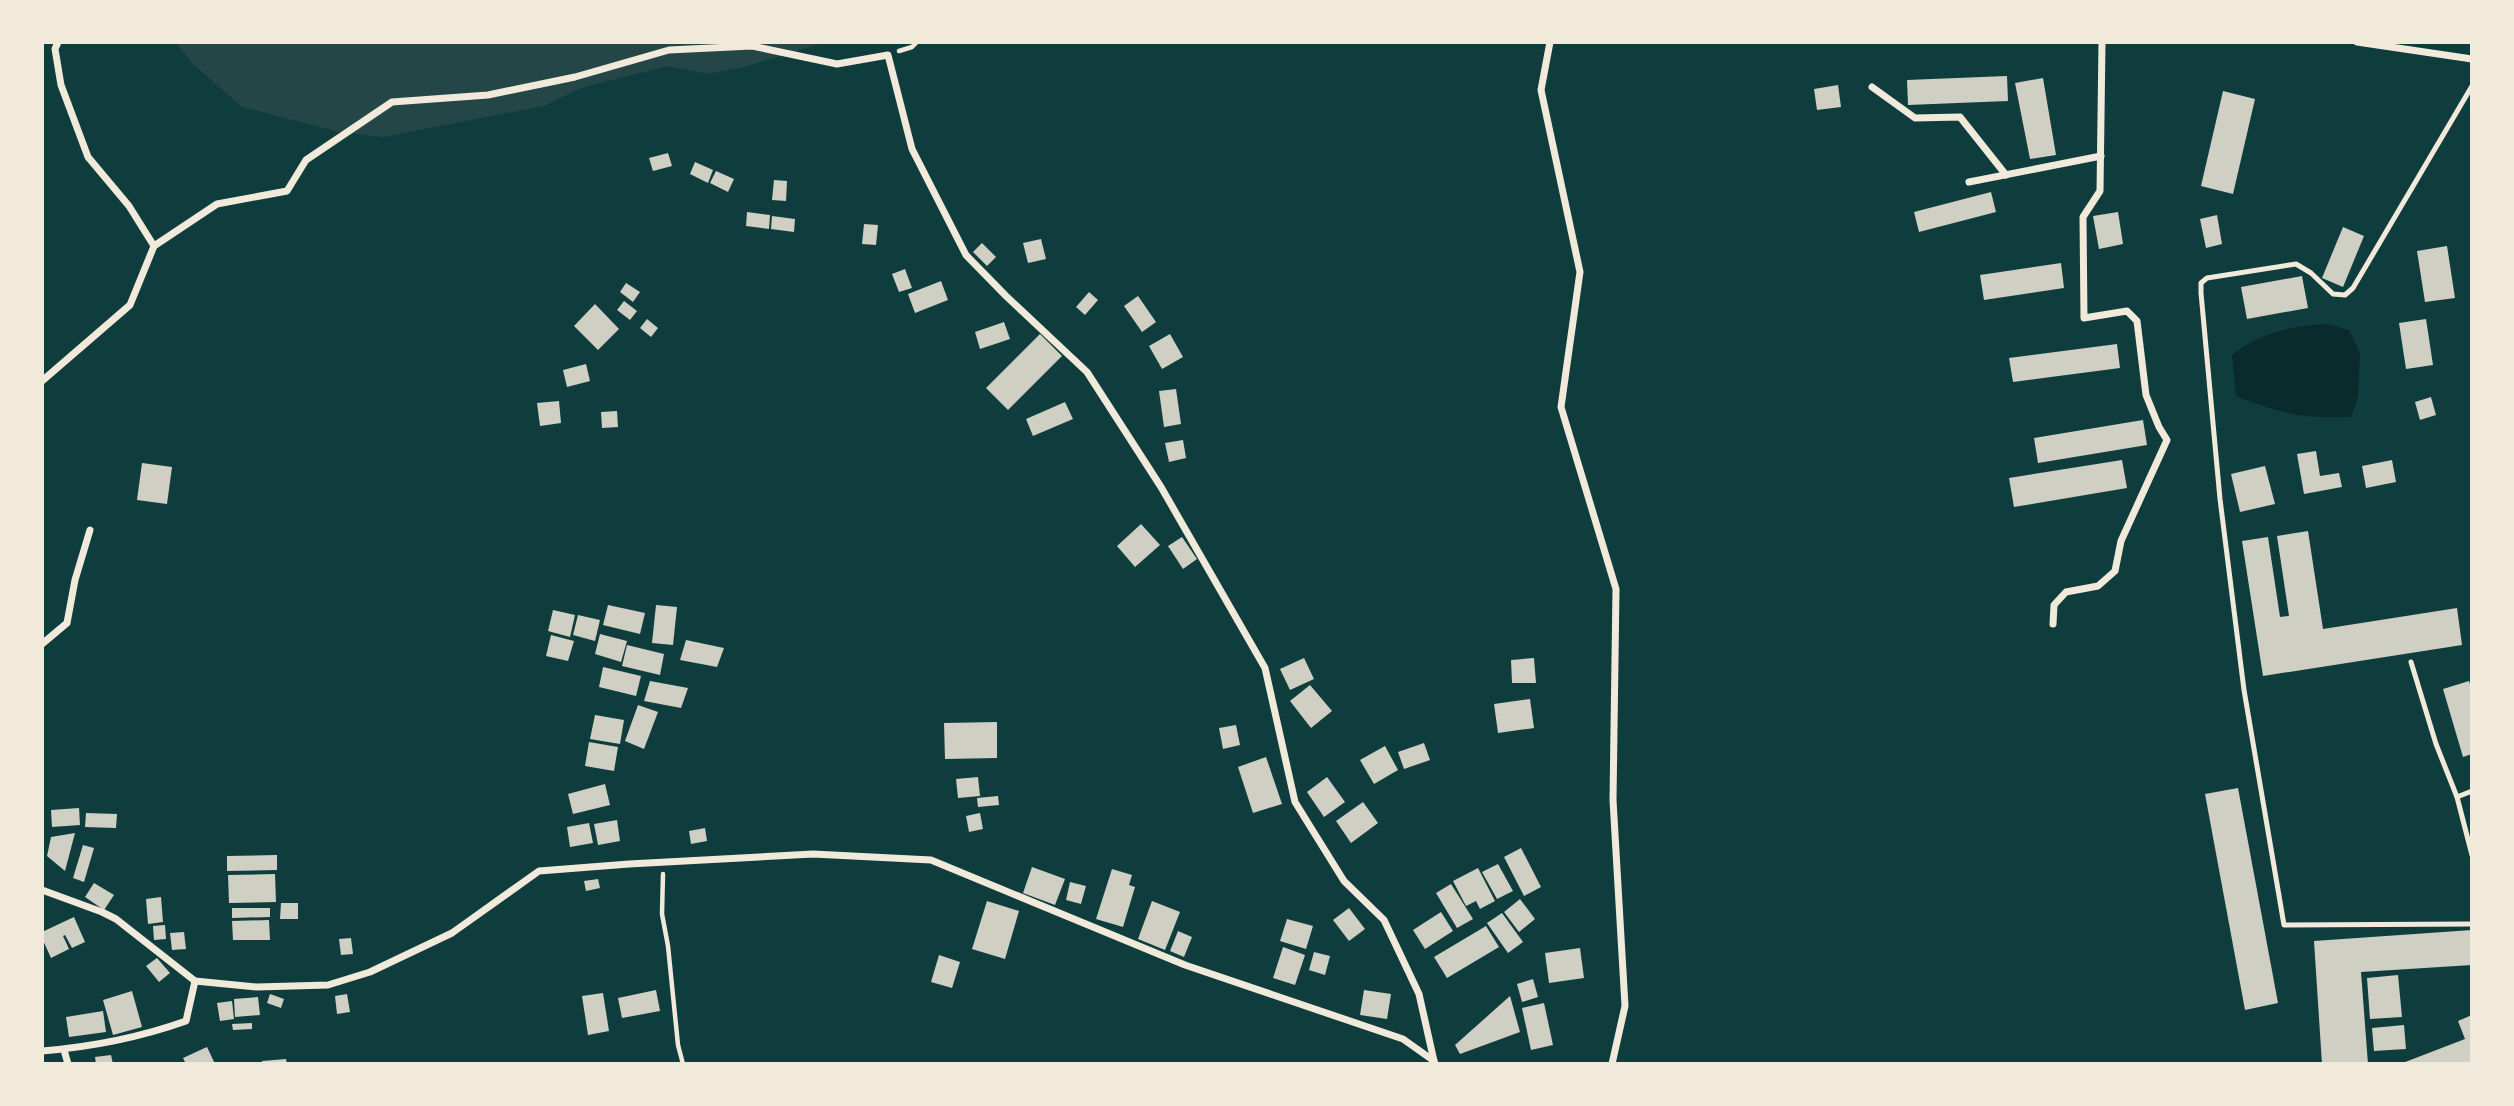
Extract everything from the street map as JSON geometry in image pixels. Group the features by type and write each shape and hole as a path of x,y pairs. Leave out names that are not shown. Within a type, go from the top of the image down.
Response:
{"street":[{"path":"58,42 55,49 61,85 88,157 129,206 154,246"},
{"path":"1550,42 1541,90 1580,272 1561,407 1616,589 1613,800 1625,1006 1612,1064"},
{"path":"2053,624 2054,605 2066,592 2098,586 2115,571 2121,541 2167,440 2146,395 2137,321 2127,312 2084,318 2083,217 2100,191 2102,42"},
{"path":"2357,42 2472,59"},
{"path":"42,381 130,304 154,246 217,204 287,191 306,160 392,102 488,95 576,77 669,50 752,46 837,64 888,55 912,149 966,255 1087,372 1161,487 1265,668 1295,802 1344,881 1384,920 1419,994 1436,1063"},
{"path":"1872,87 1915,118 1960,117 2006,175"},
{"path":"1969,182 2101,156"},
{"path":"42,644 67,623 75,580 90,530"},
{"path":"42,890 116,919 195,981 257,987 328,985 370,972 452,933 539,872 663,862 813,855 931,860 1185,965 1403,1039 1436,1063"},
{"path":"42,1052 158,1031 186,1021 195,981"},
{"path":"64,1049 68,1064"}],"lane":[{"path":"2472,86 2353,288 2345,295 2333,294 2296,264 2207,278 2201,283 2201,293 2220,499 2244,690 2284,925 2472,924"},
{"path":"2411,662 2436,744 2457,797 2472,855"},
{"path":"2457,797 2472,791"}],"path":[{"path":"663,862 662,914 678,1045 683,1064"}],"shaded area":[{"path":"175,42 825,42 748,66 708,74 667,66 581,88 544,106 383,137 339,132 242,107 193,64"},
{"path":"2327,324 2349,330 2360,353 2358,398 2351,417 2292,414 2236,396 2232,355 2254,341 2277,332"}],"building":[{"path":"2007,76 2008,101 1908,105 1907,80"},
{"path":"2043,78 2056,155 2030,159 2015,83"},
{"path":"1838,85 1841,107 1817,110 1814,89"},
{"path":"2223,91 2255,99 2233,194 2201,186"},
{"path":"668,153 672,166 653,171 649,158"},
{"path":"695,162 713,170 708,183 690,174"},
{"path":"716,171 734,179 728,192 710,183"},
{"path":"774,180 787,181 786,201 772,200"},
{"path":"1991,192 1996,212 1919,232 1914,212"},
{"path":"747,212 770,215 769,229 746,226"},
{"path":"2118,212 2123,244 2099,249 2093,216"},
{"path":"2217,215 2222,244 2206,248 2200,219"},
{"path":"772,216 795,219 794,232 771,229"},
{"path":"864,224 878,225 876,245 862,244"},
{"path":"2343,227 2364,236 2343,287 2322,278"},
{"path":"1041,239 1046,259 1028,263 1023,243"},
{"path":"982,243 996,257 987,266 973,252"},
{"path":"2447,246 2455,298 2425,302 2417,251"},
{"path":"2061,263 2064,288 1984,300 1980,275"},
{"path":"905,269 912,288 899,292 892,274"},
{"path":"2302,276 2308,308 2247,319 2241,287"},
{"path":"941,281 948,300 915,313 908,294"},
{"path":"626,283 640,292 633,302 620,292"},
{"path":"1089,292 1098,300 1085,315 1076,307"},
{"path":"1138,296 1156,322 1142,332 1124,306"},
{"path":"624,301 637,311 630,320 617,310"},
{"path":"595,304 619,329 598,350 574,326"},
{"path":"647,319 658,328 651,337 640,328"},
{"path":"2426,319 2433,365 2406,369 2399,323"},
{"path":"1004,322 1010,339 980,349 975,332"},
{"path":"1040,334 1062,356 1008,410 986,388"},
{"path":"1170,334 1183,357 1162,369 1149,346"},
{"path":"2117,344 2120,368 2013,382 2009,358"},
{"path":"586,364 590,381 567,387 563,370"},
{"path":"1176,389 1181,424 1164,427 1159,391"},
{"path":"2431,397 2436,415 2420,420 2415,402"},
{"path":"559,401 561,423 540,426 537,403"},
{"path":"1065,402 1073,419 1033,436 1026,419"},
{"path":"617,411 618,427 602,428 601,412"},
{"path":"2143,420 2147,445 2038,463 2034,438"},
{"path":"1183,440 1186,458 1169,462 1165,443"},
{"path":"2316,451 2320,476 2339,473 2342,487 2304,494 2297,454"},
{"path":"2122,460 2127,488 2014,507 2009,478"},
{"path":"2392,460 2396,482 2366,488 2362,466"},
{"path":"142,463 172,467 167,504 137,500"},
{"path":"2265,466 2275,504 2240,512 2231,474"},
{"path":"1141,524 1160,545 1135,567 1117,546"},
{"path":"2308,531 2323,629 2457,608 2462,645 2263,676 2242,541 2268,537 2280,617 2289,616 2277,536"},
{"path":"1182,537 1197,559 1183,569 1168,546"},
{"path":"608,605 645,613 640,634 603,625"},
{"path":"656,605 677,607 673,645 652,643"},
{"path":"553,610 575,615 570,637 548,631"},
{"path":"578,615 600,620 595,641 573,635"},
{"path":"600,634 627,641 621,662 595,654"},
{"path":"551,635 574,641 568,661 546,656"},
{"path":"686,640 724,648 717,667 680,660"},
{"path":"627,645 664,654 660,675 622,666"},
{"path":"1304,658 1314,679 1290,690 1280,669"},
{"path":"1534,658 1536,683 1512,683 1511,660"},
{"path":"603,667 641,676 636,696 599,687"},
{"path":"650,681 688,688 681,708 644,701"},
{"path":"2469,681 2472,690 2472,754 2463,757 2443,689"},
{"path":"1310,685 1332,711 1311,728 1290,701"},
{"path":"1530,699 1534,728 1498,733 1494,704"},
{"path":"638,705 658,712 644,749 625,741"},
{"path":"595,715 624,720 620,744 590,739"},
{"path":"997,722 997,758 945,759 944,723"},
{"path":"1236,725 1240,745 1223,749 1219,728"},
{"path":"589,742 618,747 614,771 585,766"},
{"path":"1424,743 1430,760 1404,769 1398,752"},
{"path":"1385,746 1398,770 1374,784 1360,760"},
{"path":"1266,757 1282,804 1253,813 1238,767"},
{"path":"978,777 980,796 958,798 956,779"},
{"path":"1327,777 1345,802 1324,817 1307,792"},
{"path":"605,784 610,805 573,814 568,794"},
{"path":"2238,788 2278,1003 2245,1010 2205,794"},
{"path":"998,796 999,805 978,807 977,798"},
{"path":"1363,802 1378,823 1351,843 1336,821"},
{"path":"79,808 80,825 52,827 51,810"},
{"path":"86,813 117,814 116,828 85,827"},
{"path":"980,813 983,829 969,832 966,816"},
{"path":"617,820 620,841 598,845 594,824"},
{"path":"589,823 593,843 570,847 567,827"},
{"path":"705,828 707,841 691,844 689,831"},
{"path":"75,833 65,871 47,856 51,837"},
{"path":"83,845 94,848 84,882 73,878"},
{"path":"1521,848 1541,887 1524,896 1504,857"},
{"path":"277,855 277,870 227,871 227,856"},
{"path":"1498,864 1513,891 1497,899 1482,872"},
{"path":"1032,867 1065,879 1055,905 1023,893"},
{"path":"1478,868 1495,901 1480,909 1476,901 1466,906 1453,881"},
{"path":"1112,869 1132,875 1129,885 1135,887 1123,927 1096,919"},
{"path":"275,874 276,902 229,903 228,875"},
{"path":"598,879 600,888 586,891 584,881"},
{"path":"1070,882 1086,886 1081,904 1066,900"},
{"path":"94,883 114,895 104,910 85,897"},
{"path":"1451,884 1473,919 1457,928 1436,893"},
{"path":"161,897 163,922 148,924 146,899"},
{"path":"1520,899 1535,919 1519,932 1504,912"},
{"path":"987,901 1019,911 1005,959 972,949"},
{"path":"1152,901 1180,912 1165,950 1138,939"},
{"path":"281,903 298,903 298,919 280,919"},
{"path":"232,908 270,908 270,917 232,918"},
{"path":"1349,908 1365,929 1349,941 1333,920"},
{"path":"1441,912 1453,931 1425,949 1413,930"},
{"path":"1502,913 1523,942 1508,953 1487,923"},
{"path":"74,917 85,942 72,948 65,935 63,936 69,949 51,958 42,932"},
{"path":"1287,919 1313,926 1306,949 1280,941"},
{"path":"269,920 270,940 233,940 232,921"},
{"path":"165,925 166,939 154,940 153,926"},
{"path":"1486,926 1499,947 1447,978 1434,957"},
{"path":"2472,930 2472,965 2361,972 2368,1064 2322,1064 2314,941"},
{"path":"1178,931 1192,937 1184,957 1170,951"},
{"path":"184,932 186,949 172,950 170,933"},
{"path":"351,938 353,954 341,955 339,939"},
{"path":"1283,947 1305,955 1295,985 1273,978"},
{"path":"1580,948 1584,978 1549,983 1545,953"},
{"path":"1314,952 1330,956 1325,975 1309,970"},
{"path":"939,955 960,962 952,988 931,982"},
{"path":"157,958 170,973 159,982 146,966"},
{"path":"2398,975 2402,1017 2370,1019 2367,978"},
{"path":"1533,979 1538,997 1522,1002 1517,984"},
{"path":"656,990 660,1011 622,1018 618,998"},
{"path":"1364,990 1391,994 1387,1019 1360,1015"},
{"path":"132,991 142,1027 113,1035 103,1000"},
{"path":"603,993 609,1031 588,1035 582,996"},
{"path":"270,994 284,999 281,1008 267,1003"},
{"path":"347,994 350,1012 337,1014 335,996"},
{"path":"1510,996 1520,1032 1460,1054 1455,1045"},
{"path":"258,997 260,1015 235,1017 234,999"},
{"path":"232,1001 234,1019 220,1021 217,1003"},
{"path":"1544,1003 1553,1045 1531,1050 1522,1008"},
{"path":"103,1011 106,1032 69,1037 66,1017"},
{"path":"2472,1015 2472,1064 2400,1064 2465,1039 2458,1021"},
{"path":"252,1023 252,1029 233,1030 232,1024"},
{"path":"2404,1025 2406,1049 2374,1051 2372,1028"},
{"path":"207,1047 215,1064 186,1064 183,1058"},
{"path":"111,1055 113,1064 96,1064 95,1057"},
{"path":"286,1059 287,1064 262,1064 262,1061"}]}
